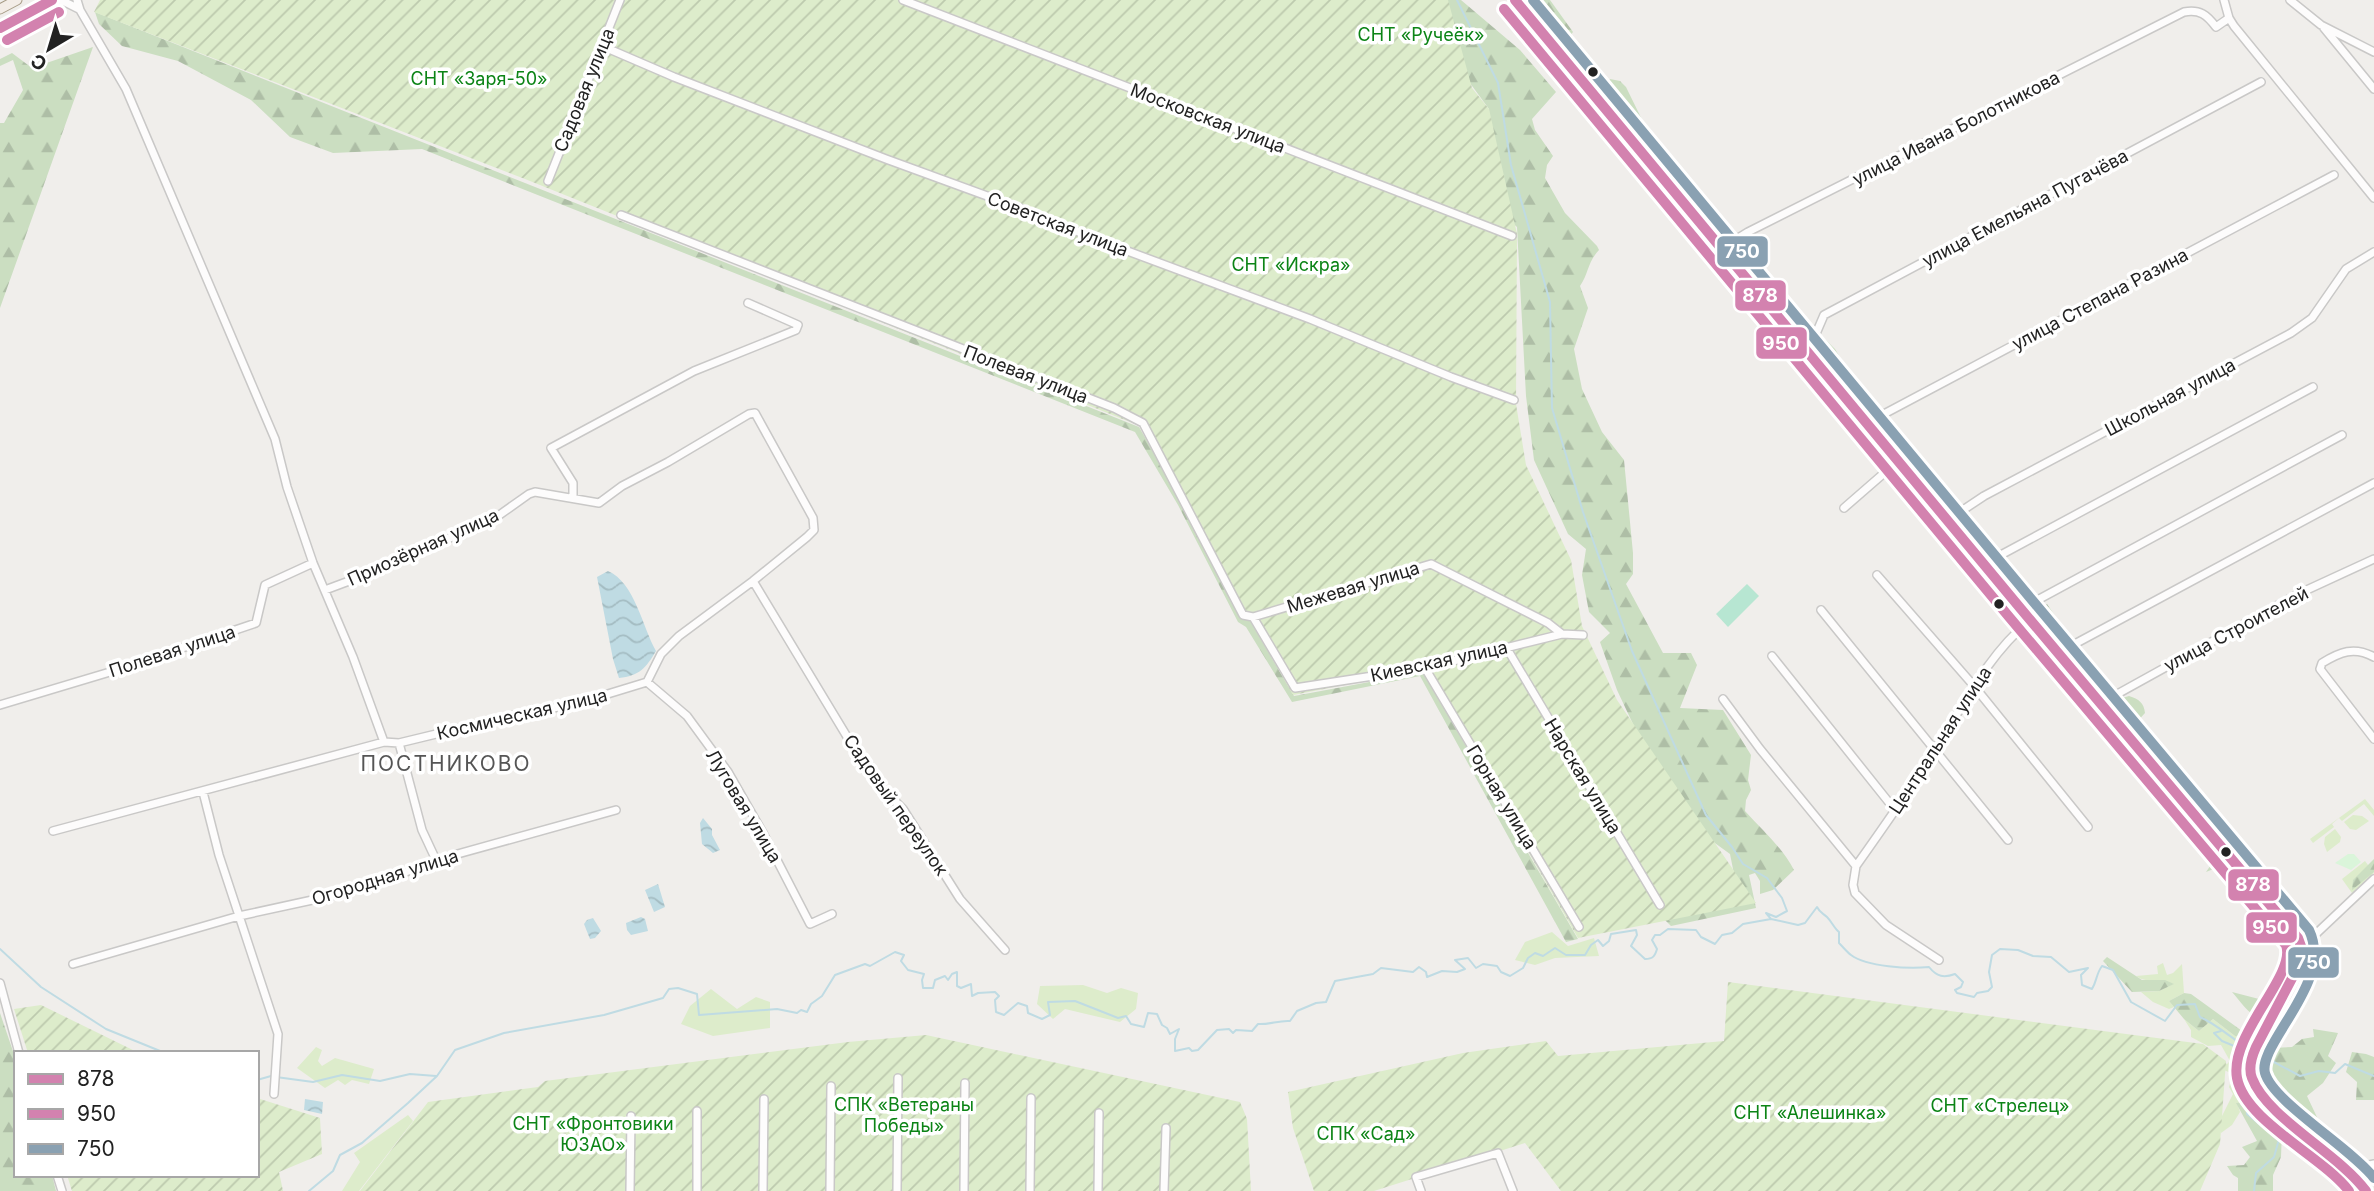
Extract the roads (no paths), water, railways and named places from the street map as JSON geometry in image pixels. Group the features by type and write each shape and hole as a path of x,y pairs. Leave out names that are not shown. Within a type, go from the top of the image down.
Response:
{"main road":[{"path":"0,9 18,0"},
{"path":"0,29 50,1"}],"street":[{"path":"77,0 80,10 126,89 191,238 254,396 275,439 287,487 313,563 353,657 384,742"},
{"name":"Садовая улица","path":"548,181 620,0"},
{"name":"Московская улица","path":"903,0 1512,236"},
{"path":"1515,0 2057,653 2298,938 2301,947 2298,970 2251,1057 2249,1068 2252,1080 2261,1097 2357,1176 2366,1191"},
{"path":"2224,0 2229,18 2374,198"},
{"path":"2290,0 2321,25 2374,89"},
{"path":"50,1 65,2 80,10"},
{"name":"улица Ивана Болотникова","path":"1722,248 1748,232 2184,12 2191,10 2206,15 2216,27 2229,18"},
{"path":"2321,25 2374,52"},
{"name":"Советская улица","path":"602,46 674,77 1310,319 1514,400"},
{"name":"улица Емельяна Пугачёва","path":"1806,350 1812,344 1824,315 2262,82"},
{"name":"улица Степана Разина","path":"1867,423 2334,175"},
{"name":"Полевая улица","path":"621,215 1114,408 1143,423 1243,615 1253,617 1295,688"},
{"name":"Школьная улица","path":"1948,520 1984,496 2291,333 2312,318 2346,269 2374,252"},
{"path":"572,497 573,483 551,448 694,371 796,330 798,325 748,303"},
{"path":"1984,564 2313,387"},
{"name":"Приозёрная улица","path":"326,590 384,568 498,516 535,492 599,503 622,486 755,413 813,518 814,530 754,580"},
{"path":"2021,609 2342,435"},
{"path":"1844,508 1898,461"},
{"path":"2057,653 2374,483"},
{"name":"улица Строителей","path":"2101,703 2298,594 2374,559"},
{"name":"Полевая улица","path":"0,705 120,669 256,623 265,584 313,563"},
{"name":"Межевая улица","path":"1253,617 1431,564 1548,622 1562,634"},
{"path":"1877,575 1974,686 2088,827"},
{"path":"647,682 661,654 679,635 754,580"},
{"name":"Садовый переулок","path":"754,580 872,778 904,810 960,899 1005,950"},
{"path":"1821,610 2008,840"},
{"name":"Центральная улица","path":"1856,866 1935,751 2003,644 2030,620"},
{"name":"Киевская улица","path":"1295,688 1425,668 1562,634 1583,635"},
{"name":"Нарская улица","path":"1506,647 1660,905"},
{"path":"2374,657 2354,650 2343,651 2322,663 2320,669 2374,739"},
{"path":"1772,656 1895,810"},
{"name":"Горная улица","path":"1425,668 1579,926"},
{"name":"Космическая улица","path":"54,831 384,742 399,743 515,715 575,704 647,682"},
{"name":"Луговая улица","path":"647,682 687,716 728,772 763,832 810,924 832,914"},
{"path":"1723,699 1760,749 1856,866 1853,885 1855,892 1886,925 1939,960"},
{"path":"399,743 422,830 436,860"},
{"path":"203,792 219,855 278,1034 274,1094"},
{"name":"Огородная улица","path":"73,964 239,916 340,894 436,860 617,810"},
{"path":"2301,947 2374,879"},
{"path":"0,983 18,1051"},
{"path":"897,1191 898,1078"},
{"path":"964,1191 965,1083"},
{"path":"830,1191 831,1086"},
{"path":"1030,1191 1031,1098"},
{"path":"764,1099 764,1191"},
{"path":"697,1111 697,1191"},
{"path":"1098,1191 1099,1113"},
{"path":"630,1191 631,1116"},
{"path":"1164,1191 1166,1128"},
{"path":"1421,1191 1416,1177 1499,1153 1513,1191"},
{"path":"2357,1176 2366,1165 2374,1164"}],"water":[{"path":"608,571 625,585 631,595 656,651 641,670 619,678 597,577"},
{"path":"703,818 712,829 712,835 720,850 713,853 702,844 700,823"},
{"path":"658,884 665,907 654,912 645,890"},
{"path":"641,917 645,919 648,931 631,935 626,923"},
{"path":"593,918 601,931 595,938 590,939 584,924"},
{"path":"305,1099 323,1102 322,1114 304,1110"}],"waterway":[{"path":"1457,0 1498,83 1511,165 1550,302 1552,408 1583,512 1632,651 1706,815 1743,864 1767,878 1782,898 1787,911 1776,917 1766,913 1771,919"},
{"path":"309,1191 333,1171 340,1155 362,1143 437,1076 455,1050 504,1033 604,1015 663,998 669,989 678,988 697,994 699,1015 777,1009 807,1012 811,1004 822,996 835,975 865,964 870,966 895,952 904,955 901,961 908,970 924,974 923,988 933,988 935,980 945,976 948,980 957,972 957,986 961,988 971,984 972,996 995,992 999,996 995,1000 996,1012 1004,1015 1018,1003 1027,1006 1028,1013 1042,1019 1050,1015 1048,1002 1075,1001 1118,1018 1126,1016 1131,1024 1144,1027 1148,1013 1157,1014 1170,1034 1179,1029 1175,1039 1175,1051 1189,1048 1192,1051 1198,1050 1217,1030 1229,1029 1233,1033 1236,1030 1252,1031 1258,1024 1290,1021 1297,1011 1326,1002 1335,981 1373,974 1381,968 1413,972 1419,967 1426,972 1427,977 1442,971 1457,972 1465,969 1455,960 1468,958 1476,968 1483,964 1497,966 1501,972 1510,976 1523,968 1528,958 1535,953 1543,956 1555,948 1566,955 1585,955 1598,940 1603,946 1609,941 1611,934 1636,930 1637,935 1631,946 1648,959 1653,957 1657,949 1652,940 1655,935 1668,929 1696,930 1701,937 1715,944 1722,935 1732,933 1743,924 1771,919 1798,925 1805,923 1817,907 1839,932 1839,943 1851,955 1877,965 1929,967 1941,976 1955,974 1963,982 1961,987 1955,990 1957,993 1974,997 1992,987 1989,972 1992,955 2000,949 2051,957 2069,972 2088,968 2081,975 2082,985 2092,989 2102,966 2113,970 2131,1002 2165,1021 2177,1005 2195,1004 2200,1017 2249,1049"},
{"path":"0,949 41,987 106,1029 160,1051"},
{"path":"2221,1031 2214,1033 2222,1041 2239,1048 2236,1061 2248,1092 2247,1114 2267,1130 2280,1136 2274,1157 2256,1173 2254,1191"},
{"path":"2261,1055 2300,1076 2319,1071 2335,1073 2345,1064 2374,1076"},
{"path":"276,1077 313,1082 342,1075 380,1081 410,1074 436,1076"},
{"path":"259,1079 271,1076"}],"district":[{"name":"ПОСТНИКОВО","path":"446,763"}],"park label":[{"name":"СНТ «Ручеёк»","path":"1421,34"},
{"name":"СНТ «Заря-50»","path":"479,78"},
{"name":"СНТ «Искра»","path":"1291,264"},
{"name":"СНТ «Стрелец»","path":"2000,1105"},
{"name":"СНТ «Алешинка»","path":"1810,1112"},
{"name":"СПК «Ветераны Победы»","path":"904,1114"},
{"name":"СНТ «Фронтовики ЮЗАО»","path":"593,1133"},
{"name":"СПК «Сад»","path":"1366,1133"}]}
